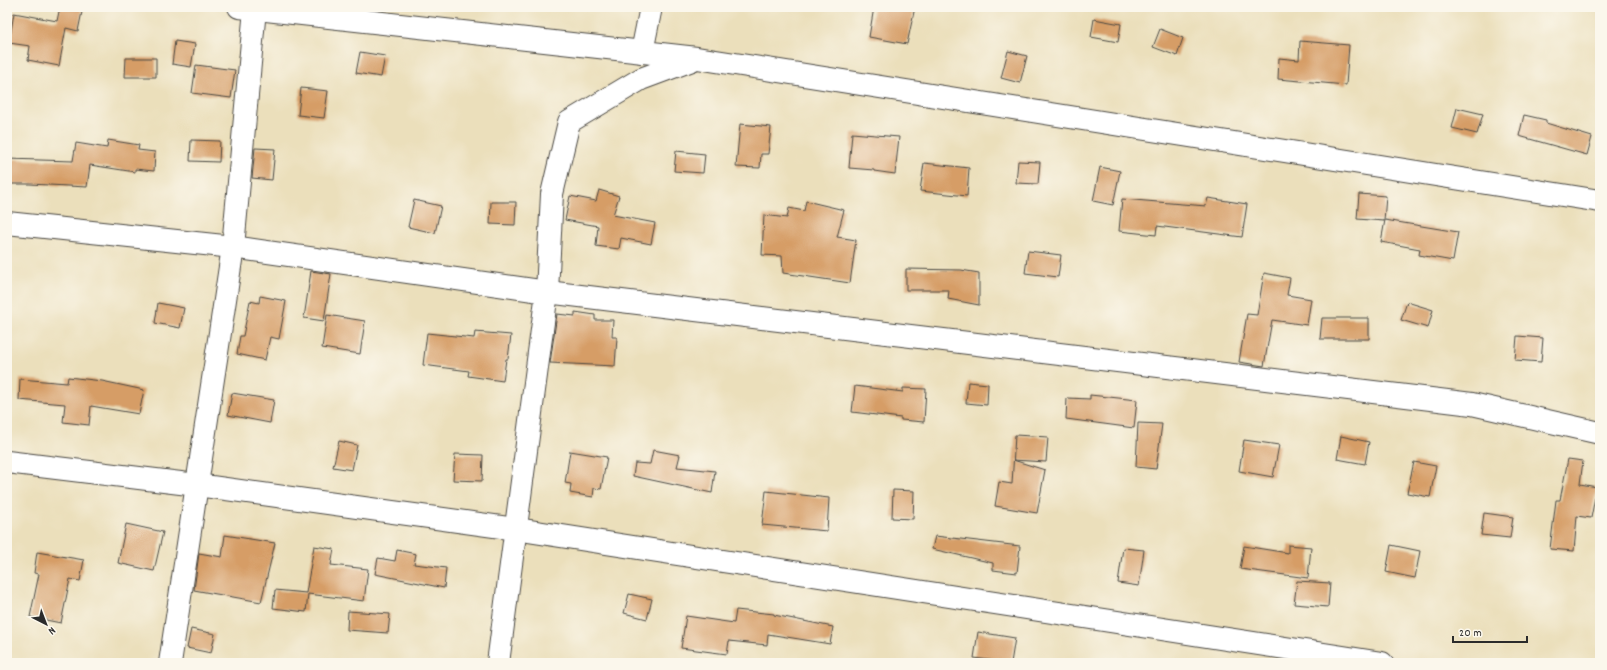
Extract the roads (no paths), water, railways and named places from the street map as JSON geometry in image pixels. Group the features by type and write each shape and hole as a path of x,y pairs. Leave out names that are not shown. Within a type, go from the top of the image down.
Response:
{"street":[{"path":"642,52 651,7"},
{"path":"170,663 233,247 247,8 697,58 1600,201"},
{"path":"498,663 547,292 552,194 569,122 641,79 697,58"},
{"path":"7,223 233,247 547,292 1472,404 1600,433"},
{"path":"7,462 197,485 516,529 1382,663"}]}
